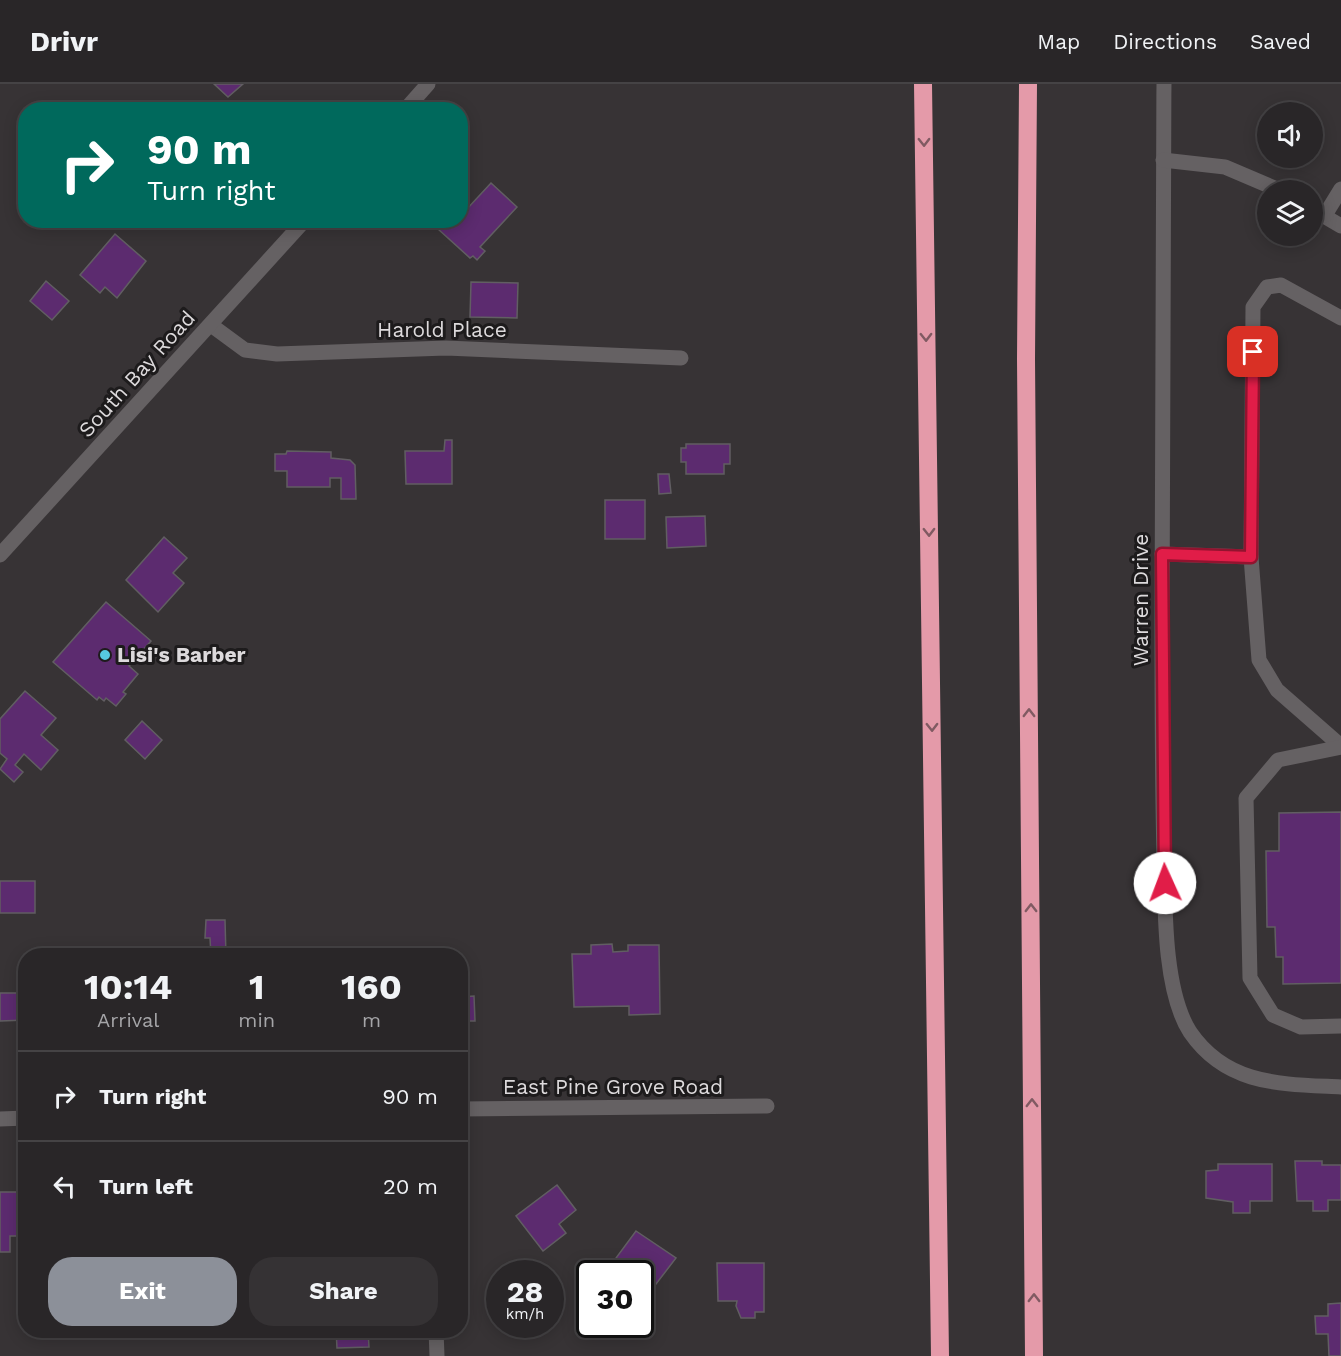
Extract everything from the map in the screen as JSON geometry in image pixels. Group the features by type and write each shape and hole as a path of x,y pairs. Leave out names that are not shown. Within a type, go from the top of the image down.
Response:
{"highway":[{"path":"923,84 940,1356"},
{"path":"1015,84 1026,359"},
{"path":"1028,84 1026,359 1034,1356"}],"street":[{"path":"412,102 428,84"},
{"name":"Warren Drive","path":"1164,84 1162,789 1166,931 1172,981 1189,1030 1215,1061 1254,1080 1280,1084 1341,1087"},
{"path":"1163,160 1225,167 1257,181"},
{"path":"1323,208 1341,189"},
{"path":"1323,215 1341,226"},
{"name":"South Bay Road","path":"0,555 298,228"},
{"path":"1341,318 1281,285 1267,287 1253,307 1251,557 1259,660 1276,690 1341,746"},
{"name":"Harold Place","path":"211,324 245,350 277,354 446,348 681,358"},
{"path":"1162,554 1251,557"},
{"path":"1341,746 1278,760 1246,798 1250,978 1273,1015 1301,1027 1341,1026"},
{"name":"East Pine Grove Road","path":"468,1109 766,1106"},
{"path":"0,1119 18,1118"},
{"path":"436,1338 437,1356"}],"building":[{"path":"214,84 243,84 228,97"},
{"path":"491,183 517,207 480,247 485,251 477,260 473,256 470,258 438,229 468,228 468,208"},
{"path":"115,234 146,261 117,298 105,287 100,293 80,275"},
{"path":"46,281 69,301 52,320 30,301"},
{"path":"471,282 518,283 517,318 470,317"},
{"path":"445,440 452,440 452,484 406,484 405,451 444,451"},
{"path":"686,444 730,444 730,464 724,464 724,474 686,474 686,462 681,462 681,448 686,448"},
{"path":"287,451 331,452 331,458 350,460 355,465 356,499 341,499 341,478 330,478 330,487 287,487 287,471 275,471 275,454 286,454"},
{"path":"658,474 669,474 671,493 659,494"},
{"path":"605,500 645,500 645,539 605,539"},
{"path":"705,516 706,546 667,548 666,517"},
{"path":"164,537 187,558 173,573 184,583 158,612 126,580"},
{"path":"106,602 151,641 129,666 138,674 123,692 126,694 116,706 106,698 104,701 99,697 97,700 53,662"},
{"path":"25,691 56,718 41,735 58,750 41,770 24,754 15,765 23,772 14,782 0,769 7,759 0,753 0,719"},
{"path":"142,721 162,740 145,759 125,740"},
{"path":"1341,812 1341,983 1283,984 1283,957 1276,957 1275,927 1267,927 1266,851 1279,851 1279,813"},
{"path":"0,881 35,881 35,913 0,913"},
{"path":"206,920 225,920 226,948 211,948 210,938 205,938"},
{"path":"612,944 613,952 628,951 628,945 659,945 660,1014 629,1015 629,1006 574,1007 572,954 591,954 591,945"},
{"path":"0,993 18,993 18,1020 0,1021"},
{"path":"468,996 474,996 475,1021 468,1021"},
{"path":"1295,1161 1322,1161 1322,1165 1341,1165 1341,1200 1328,1200 1328,1211 1313,1211 1313,1201 1297,1201"},
{"path":"1218,1164 1272,1164 1272,1201 1250,1201 1250,1213 1233,1213 1233,1202 1206,1198 1206,1171 1218,1170"},
{"path":"557,1185 576,1210 559,1224 566,1233 543,1251 516,1216"},
{"path":"0,1192 18,1192 18,1236 10,1236 10,1252 0,1252"},
{"path":"636,1231 676,1258 656,1284 654,1283 654,1260 619,1260 616,1258"},
{"path":"717,1263 764,1263 764,1312 755,1312 755,1318 741,1318 736,1306 737,1301 718,1301"},
{"path":"1341,1303 1341,1356 1329,1356 1328,1334 1316,1334 1315,1316 1328,1316 1328,1304"},
{"path":"336,1338 368,1338 369,1347 337,1348"}],"place":[{"name":"Lisi's Barber","path":"105,655"}],"route":[{"path":"1165,883 1162,789 1162,554 1251,557 1253,352"}]}
